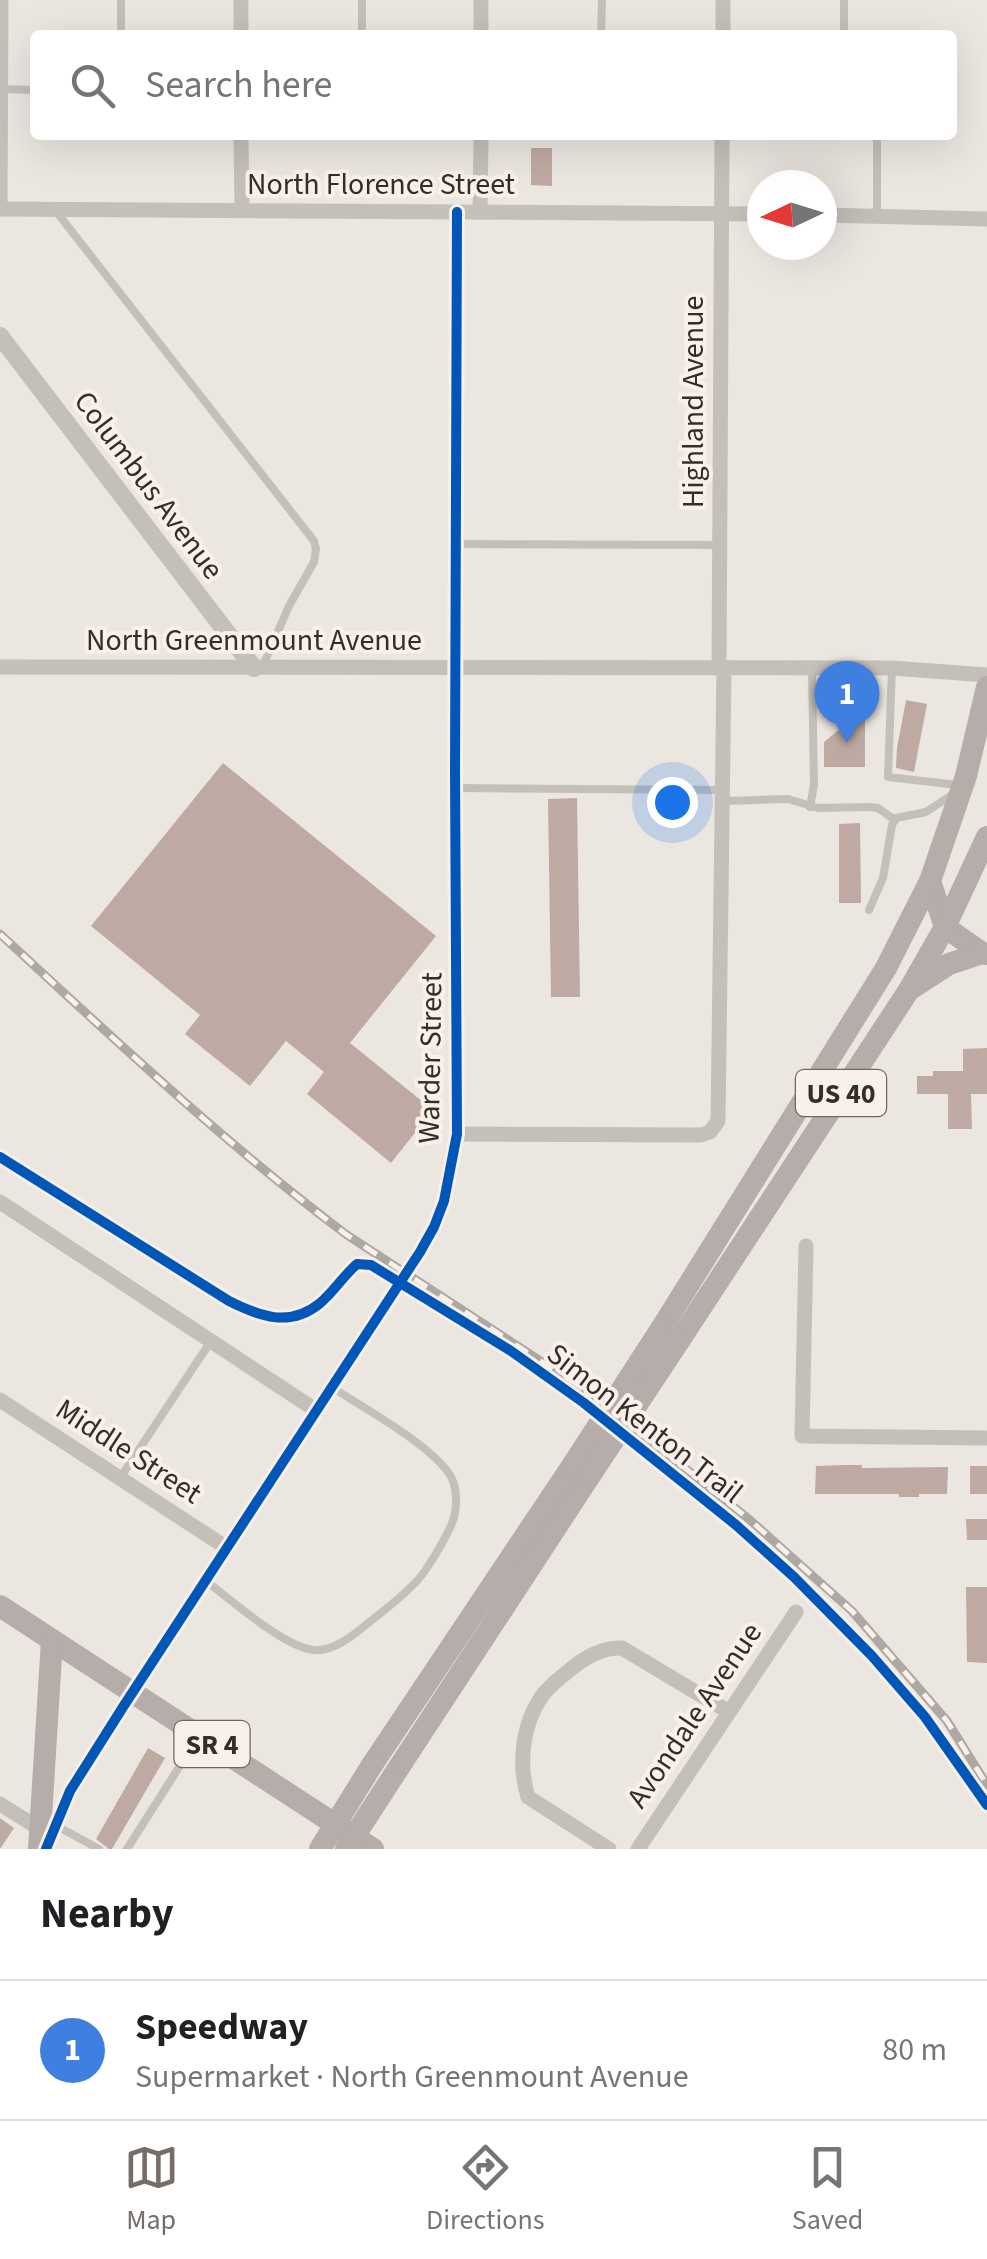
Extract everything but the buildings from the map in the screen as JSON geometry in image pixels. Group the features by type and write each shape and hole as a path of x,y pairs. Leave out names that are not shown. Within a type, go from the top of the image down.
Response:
{"main road":[{"name":"US 40","path":"670,1335 886,968 930,882 962,787 987,687"},
{"name":"US 40","path":"320,1849 382,1772 670,1335 909,990 945,927 987,836"},
{"path":"930,882 945,927 984,953"},
{"path":"909,990 949,964 984,953"},
{"name":"SR 4","path":"0,1606 373,1849"},
{"path":"45,1838 52,1640"},
{"name":"US 40","path":"346,1849 382,1772"}],"street":[{"path":"0,210 1,0"},
{"path":"241,30 242,0"},
{"path":"481,0 481,30"},
{"path":"722,30 723,0"},
{"path":"242,140 242,210"},
{"path":"480,140 480,212"},
{"name":"Highland Avenue","path":"458,1134 702,1135 710,1132 718,1121 723,795 722,140"},
{"name":"North Florence Street","path":"0,210 747,214"},
{"name":"Warder Street","path":"45,1838 132,1692 420,1252 444,1200 458,1134 457,212"},
{"path":"837,214 987,219"},
{"name":"Columbus Avenue","path":"0,336 258,668"},
{"name":"North Greenmount Avenue","path":"0,667 892,668 987,676"},
{"path":"0,1202 317,1411"},
{"path":"806,1246 802,1436 987,1438"},
{"name":"Middle Street","path":"0,1400 227,1548"},
{"name":"Avondale Avenue","path":"638,1849 796,1612"},
{"path":"609,1849 528,1797 523,1772 525,1735 542,1695 577,1664 612,1647 622,1648 729,1712"},
{"path":"0,1804 45,1838"}],"lane":[{"path":"121,0 121,30"},
{"path":"362,0 362,30"},
{"path":"601,30 602,0"},
{"path":"844,0 844,30"},
{"path":"0,90 30,90"},
{"path":"876,140 877,215"},
{"path":"55,210 314,541 314,562 258,668"},
{"path":"456,544 720,546"},
{"path":"810,806 814,784 812,668"},
{"path":"892,668 888,777 962,787"},
{"path":"869,910 883,878 892,825 896,820 926,812 962,787"},
{"path":"455,788 723,795 788,800 810,806 878,808 896,820"},
{"path":"120,1478 211,1342"},
{"path":"206,1581 298,1647 324,1650 358,1631 418,1580 454,1518 456,1496 452,1479 425,1449 332,1388"},
{"path":"128,1849 199,1736"},
{"path":"45,1838 100,1849"}],"railway":[{"path":"0,934 169,1089 301,1200 347,1235 596,1397 750,1520 852,1611 947,1721 987,1785"}],"cycle path":[{"path":"46,1849 70,1791 420,1252 444,1201 457,1134 457,212"},
{"name":"Simon Kenton Trail","path":"0,1157 229,1301 252,1311 274,1317 296,1316 319,1304 357,1264 371,1265 511,1351 584,1403 736,1525 794,1577 925,1717 987,1805"}],"place":[{"name":"Speedway","path":"847,743"}]}
